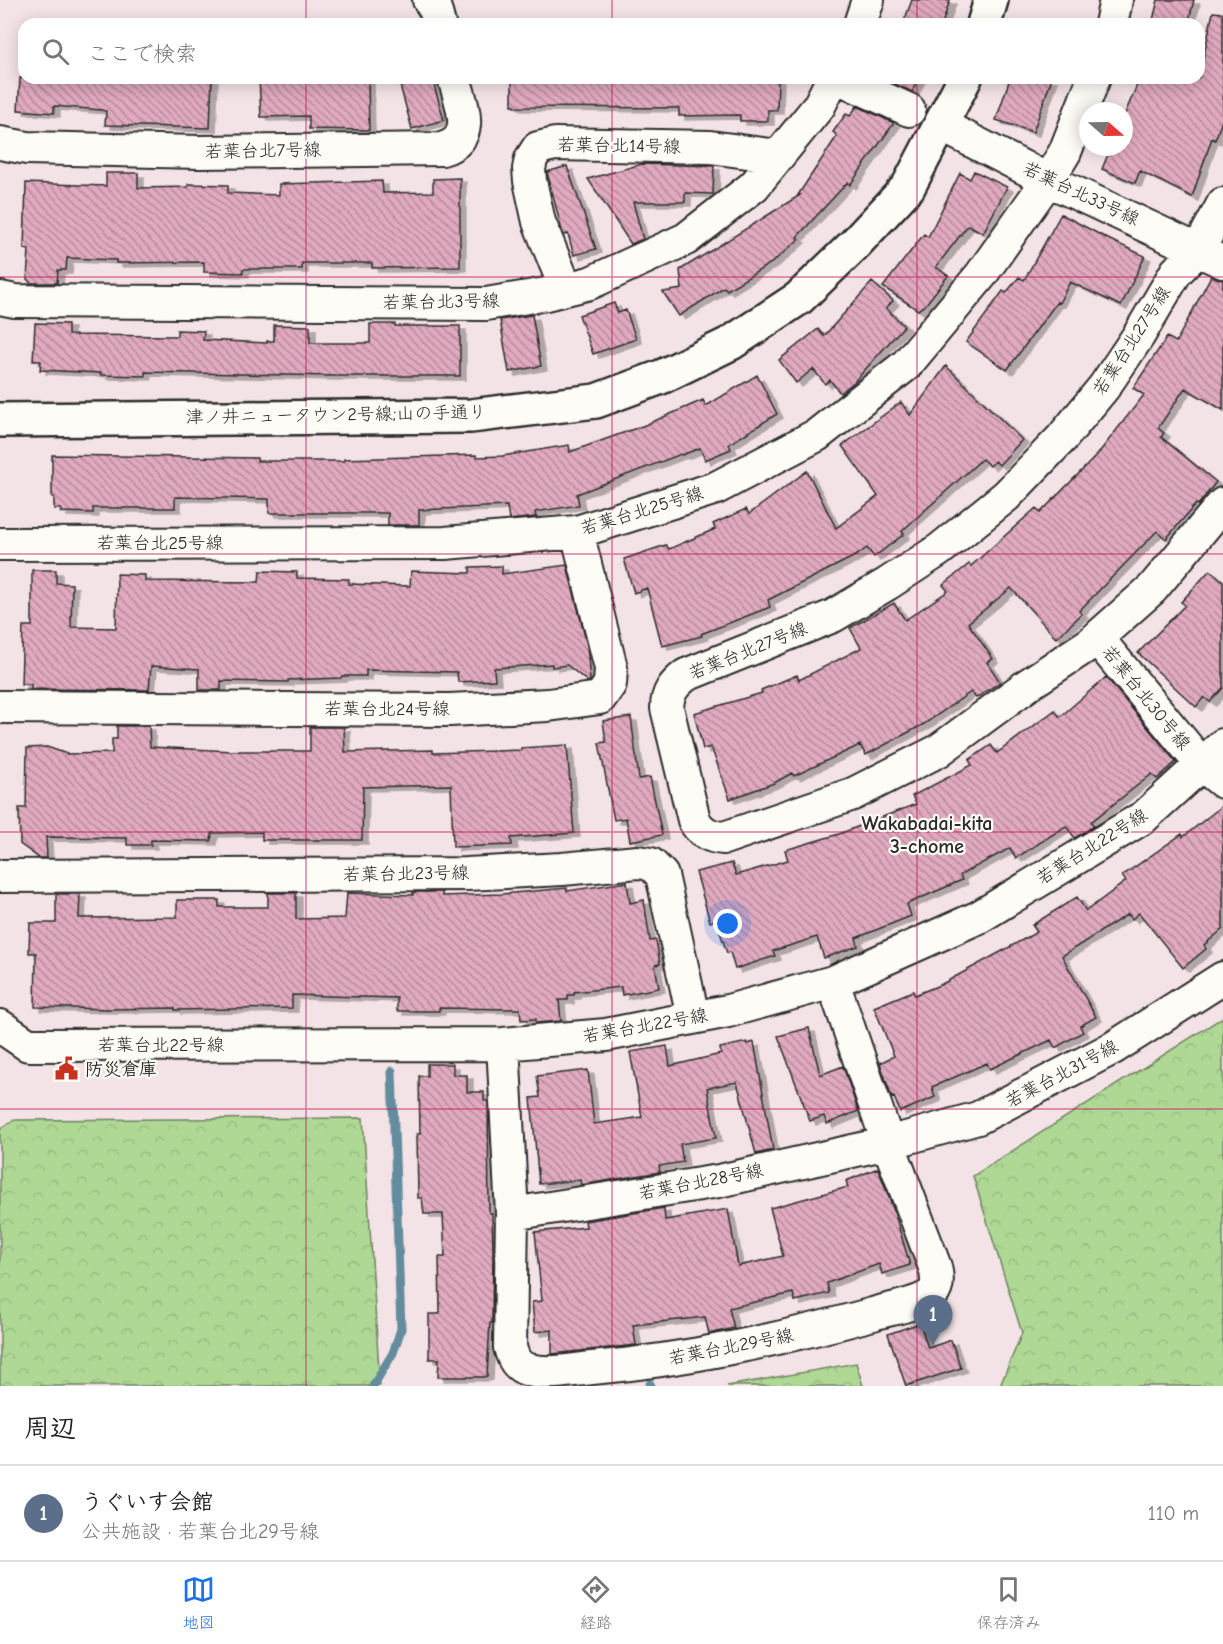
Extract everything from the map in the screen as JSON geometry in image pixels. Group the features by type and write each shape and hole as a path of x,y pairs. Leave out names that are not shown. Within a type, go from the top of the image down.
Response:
{"street":[{"path":"429,0 437,18"},
{"path":"862,18 868,0"},
{"path":"986,18 991,0"},
{"path":"1112,18 1116,0"},
{"name":"若葉台北7号線","path":"0,143 27,148 200,152 442,149 451,146 463,133 465,119 456,84"},
{"name":"若葉台北3号線","path":"0,298 15,301 486,304 590,284 686,239 754,186 819,106 830,84"},
{"path":"852,84 909,110"},
{"name":"津ノ井ニュータウン2号線;山の手通り","path":"0,420 471,416 596,401 661,377 731,343 799,298 853,246 908,187 962,84"},
{"name":"若葉台北25号線","path":"0,544 445,543 577,532 716,488 817,435 906,365 981,275 1048,180 1065,152 1092,84"},
{"name":"若葉台北33号線","path":"940,125 1048,180 1211,255"},
{"name":"若葉台北14号線","path":"566,289 539,222 530,181 531,159 538,148 555,144 710,147 778,156"},
{"path":"1211,255 1223,204"},
{"name":"若葉台北27号線","path":"1211,255 1176,272 1139,335 1104,387 1062,438 1006,496 939,550 832,616 686,675 676,682 667,699 667,708 697,827 704,833 724,838 853,794 938,751 1029,684 1097,638 1152,589 1223,504"},
{"name":"若葉台北24号線","path":"0,707 450,710 548,705 600,698 610,684 611,669 577,532"},
{"name":"若葉台北30号線","path":"1097,638 1216,764"},
{"name":"若葉台北22号線","path":"0,1026 28,1045 406,1046 502,1044 606,1035 728,1011 833,982 979,917 1144,817 1216,764"},
{"name":"若葉台北23号線","path":"0,876 466,874 638,862 651,864 662,875 693,1017"},
{"name":"若葉台北31号線","path":"888,1143 978,1118 1113,1048 1223,978"},
{"name":"若葉台北29号線","path":"502,1044 512,1214 510,1347 512,1357 521,1367 538,1372 633,1365 728,1349 797,1335 910,1303 933,1293 937,1282 935,1267 888,1143 833,982"},
{"name":"若葉台北28号線","path":"512,1214 719,1181 888,1143"}],"green space":[{"path":"1223,1017 1223,1386 1000,1386 1022,1333 973,1176"},
{"path":"363,1118 380,1386 0,1386 0,1129 14,1120"},
{"path":"856,1363 863,1386 727,1386"}],"building":[{"path":"912,0 950,0 944,18 905,18"},
{"path":"1158,0 1194,0 1190,18 1154,18"},
{"path":"1213,12 1223,13 1223,118 1215,140 1212,138 1192,197 1140,171 1135,183 1102,169 1107,156 1133,156 1133,102 1130,102 1137,84 1205,84 1205,50"},
{"path":"20,84 212,84 210,128 105,125 106,111 101,110 54,106 54,113 18,110"},
{"path":"259,84 368,84 369,130 309,129 309,116 261,117"},
{"path":"400,84 434,84 444,120 412,129"},
{"path":"512,84 778,84 777,110 768,110 768,121 740,121 740,115 679,116 679,108 515,107 512,105"},
{"path":"895,84 916,84 912,92"},
{"path":"1008,84 1050,84 1033,132 996,120"},
{"path":"857,106 894,123 850,185 848,182 797,237 799,239 773,262 727,290 724,287 679,316 663,292 682,289 680,270 800,195 798,195 837,136 833,132 846,114 850,116"},
{"path":"642,164 714,166 713,194 685,193 685,202 633,202 643,239 631,244 588,179"},
{"path":"567,166 596,249 574,255 568,234 564,235 562,231 547,172"},
{"path":"974,171 1007,187 983,233 968,225 936,267 948,276 926,304 918,310 883,287 924,234 928,237 960,173 970,179"},
{"path":"106,173 138,173 138,188 188,187 188,184 228,185 228,193 279,195 279,184 382,181 383,193 433,192 433,179 460,178 460,267 372,268 372,263 302,263 302,269 243,269 243,273 204,272 204,262 116,263 116,260 67,258 66,270 58,270 57,283 31,283 27,279 29,250 24,249 26,183 106,186"},
{"path":"1061,214 1145,256 1121,306 1070,282 1059,303 1057,302 1007,370 966,342 1003,291 1006,293 1019,277 1024,280"},
{"path":"1211,276 1223,280 1223,410 1185,388 1158,428 1164,433 1161,437 1216,482 1198,505 1196,504 1166,539 1157,531 1079,611 1082,614 1056,638 1011,588 968,623 993,659 987,662 1000,682 976,698 971,692 924,724 866,755 860,745 794,776 792,773 774,783 730,799 711,747 703,749 694,713 762,693 761,690 797,675 799,680 861,648 850,628 894,603 905,620 948,591 943,585 969,564 971,566 1036,508 1040,513 1097,455 1144,395 1133,388 1167,337 1176,342"},
{"path":"872,282 893,301 886,308 904,326 854,382 840,393 830,380 825,384 813,369 796,383 779,360 818,329 824,336"},
{"path":"614,303 618,313 626,310 636,339 593,354 579,315"},
{"path":"532,315 541,366 509,372 500,320"},
{"path":"35,323 68,324 68,335 177,336 177,330 204,331 203,340 267,343 267,341 274,341 274,325 310,326 310,343 370,343 370,324 460,326 460,376 145,372 145,376 40,370 41,361 33,361"},
{"path":"946,366 1022,440 999,465 995,461 990,466 982,459 902,531 904,534 874,557 867,548 768,600 770,607 701,634 702,636 662,646 647,588 634,593 624,559 666,545 669,549 715,529 713,524 746,509 749,514 807,471 836,528 878,496 842,446 901,402 910,415"},
{"path":"757,375 777,414 729,444 731,449 705,460 700,448 681,454 577,494 579,505 535,512 536,517 509,520 507,506 419,510 419,525 388,525 388,513 269,513 269,499 175,497 175,508 93,508 93,513 61,512 61,509 54,509 52,455 344,461 344,459 502,456 569,445 570,452 645,425 703,400 706,406"},
{"path":"567,565 587,645 590,681 588,682 567,665 552,667 552,664 494,668 495,680 458,682 457,672 366,670 366,676 342,676 341,678 288,680 288,682 221,681 221,690 199,690 199,669 151,666 149,690 31,689 31,684 21,684 23,626 32,626 32,570 56,570 56,583 72,584 71,627 116,628 117,574 145,575 145,581 259,582 260,571 297,572 297,578 349,579 349,584 410,586 411,571 470,573 470,567 502,566 502,574"},
{"path":"1210,570 1223,581 1223,688 1210,702 1204,697 1196,707 1138,653 1185,605 1181,602"},
{"path":"1106,677 1176,762 1157,779 1152,774 1091,822 1094,826 1075,838 1066,826 1016,858 1010,848 960,875 962,880 907,904 911,916 856,938 858,946 824,958 817,937 773,951 775,956 735,969 716,920 710,922 696,872 732,863 736,875 788,860 785,850 839,834 916,804 912,796 972,765 969,760 991,745 997,753 1055,710 1060,717"},
{"path":"631,717 639,779 650,777 662,835 630,841 626,818 614,820 599,743 606,742 603,721"},
{"path":"117,726 149,726 150,747 233,751 310,751 310,727 344,727 345,752 433,750 433,753 521,750 521,748 567,745 574,833 511,838 512,845 453,847 451,785 363,787 362,840 262,840 262,832 212,833 211,841 151,840 151,845 127,845 127,838 46,837 47,858 39,858 20,844 19,808 26,808 27,748 47,747 67,754 112,753 112,739 117,739"},
{"path":"1223,805 1223,929 1204,945 1206,949 1183,968 1139,913 1132,919 1128,914 1062,956 1096,1017 1080,1026 1083,1032 1055,1048 1051,1040 990,1069 987,1063 932,1087 935,1097 900,1112 894,1097 892,1098 880,1063 894,1056 874,1007 913,991 915,995 942,984 1037,932 1032,925 1077,897 1086,911 1126,881 1122,876 1182,834 1183,837"},
{"path":"627,882 630,903 644,900 650,941 656,940 660,964 655,965 659,988 622,995 621,987 574,992 574,995 568,995 568,1000 559,1000 561,1021 536,1023 536,1019 521,1020 520,1009 439,1008 439,1011 397,1011 397,998 292,995 292,1008 175,1010 175,1008 35,1007 36,953 29,953 30,923 56,923 56,894 80,894 79,918 177,917 177,900 219,900 219,907 268,907 268,893 296,893 296,919 345,918 347,893 413,895 413,892 442,892 442,896 502,894 567,888 567,891"},
{"path":"809,1028 820,1075 843,1066 858,1111 827,1124 824,1116 810,1121 778,1036"},
{"path":"747,1042 748,1044 754,1042 773,1150 756,1154 737,1082 707,1088 716,1138 680,1144 683,1162 659,1166 660,1172 581,1185 580,1180 539,1184 531,1098 540,1097 537,1076 588,1070 594,1124 642,1117 630,1052 667,1046 670,1066 721,1054 720,1048"},
{"path":"427,1064 453,1064 453,1075 467,1075 467,1092 484,1092 484,1101 488,1101 489,1213 492,1213 493,1249 492,1323 490,1323 487,1376 484,1377 438,1377 439,1359 429,1359 429,1314 440,1312 439,1257 445,1257 443,1214 424,1214 422,1198 418,1198 419,1076 427,1076"},
{"path":"878,1168 910,1265 882,1274 879,1264 827,1283 829,1293 795,1301 793,1293 729,1308 734,1328 709,1334 705,1317 633,1325 636,1345 552,1354 552,1330 535,1332 532,1302 542,1301 535,1232 586,1227 585,1221 664,1208 665,1220 728,1209 738,1266 783,1256 770,1208 848,1187 846,1181"},
{"path":"920,1323 928,1348 951,1340 961,1368 906,1386 888,1334"}],"waterway":[{"path":"373,1386 393,1353 401,1329 392,1071"}],"place":[{"name":"防災倉庫","path":"67,1069"},
{"name":"うぐいす会館","path":"933,1345"}],"district":[{"name":"Wakabadai-kita 3-chome","path":"927,834"}]}
